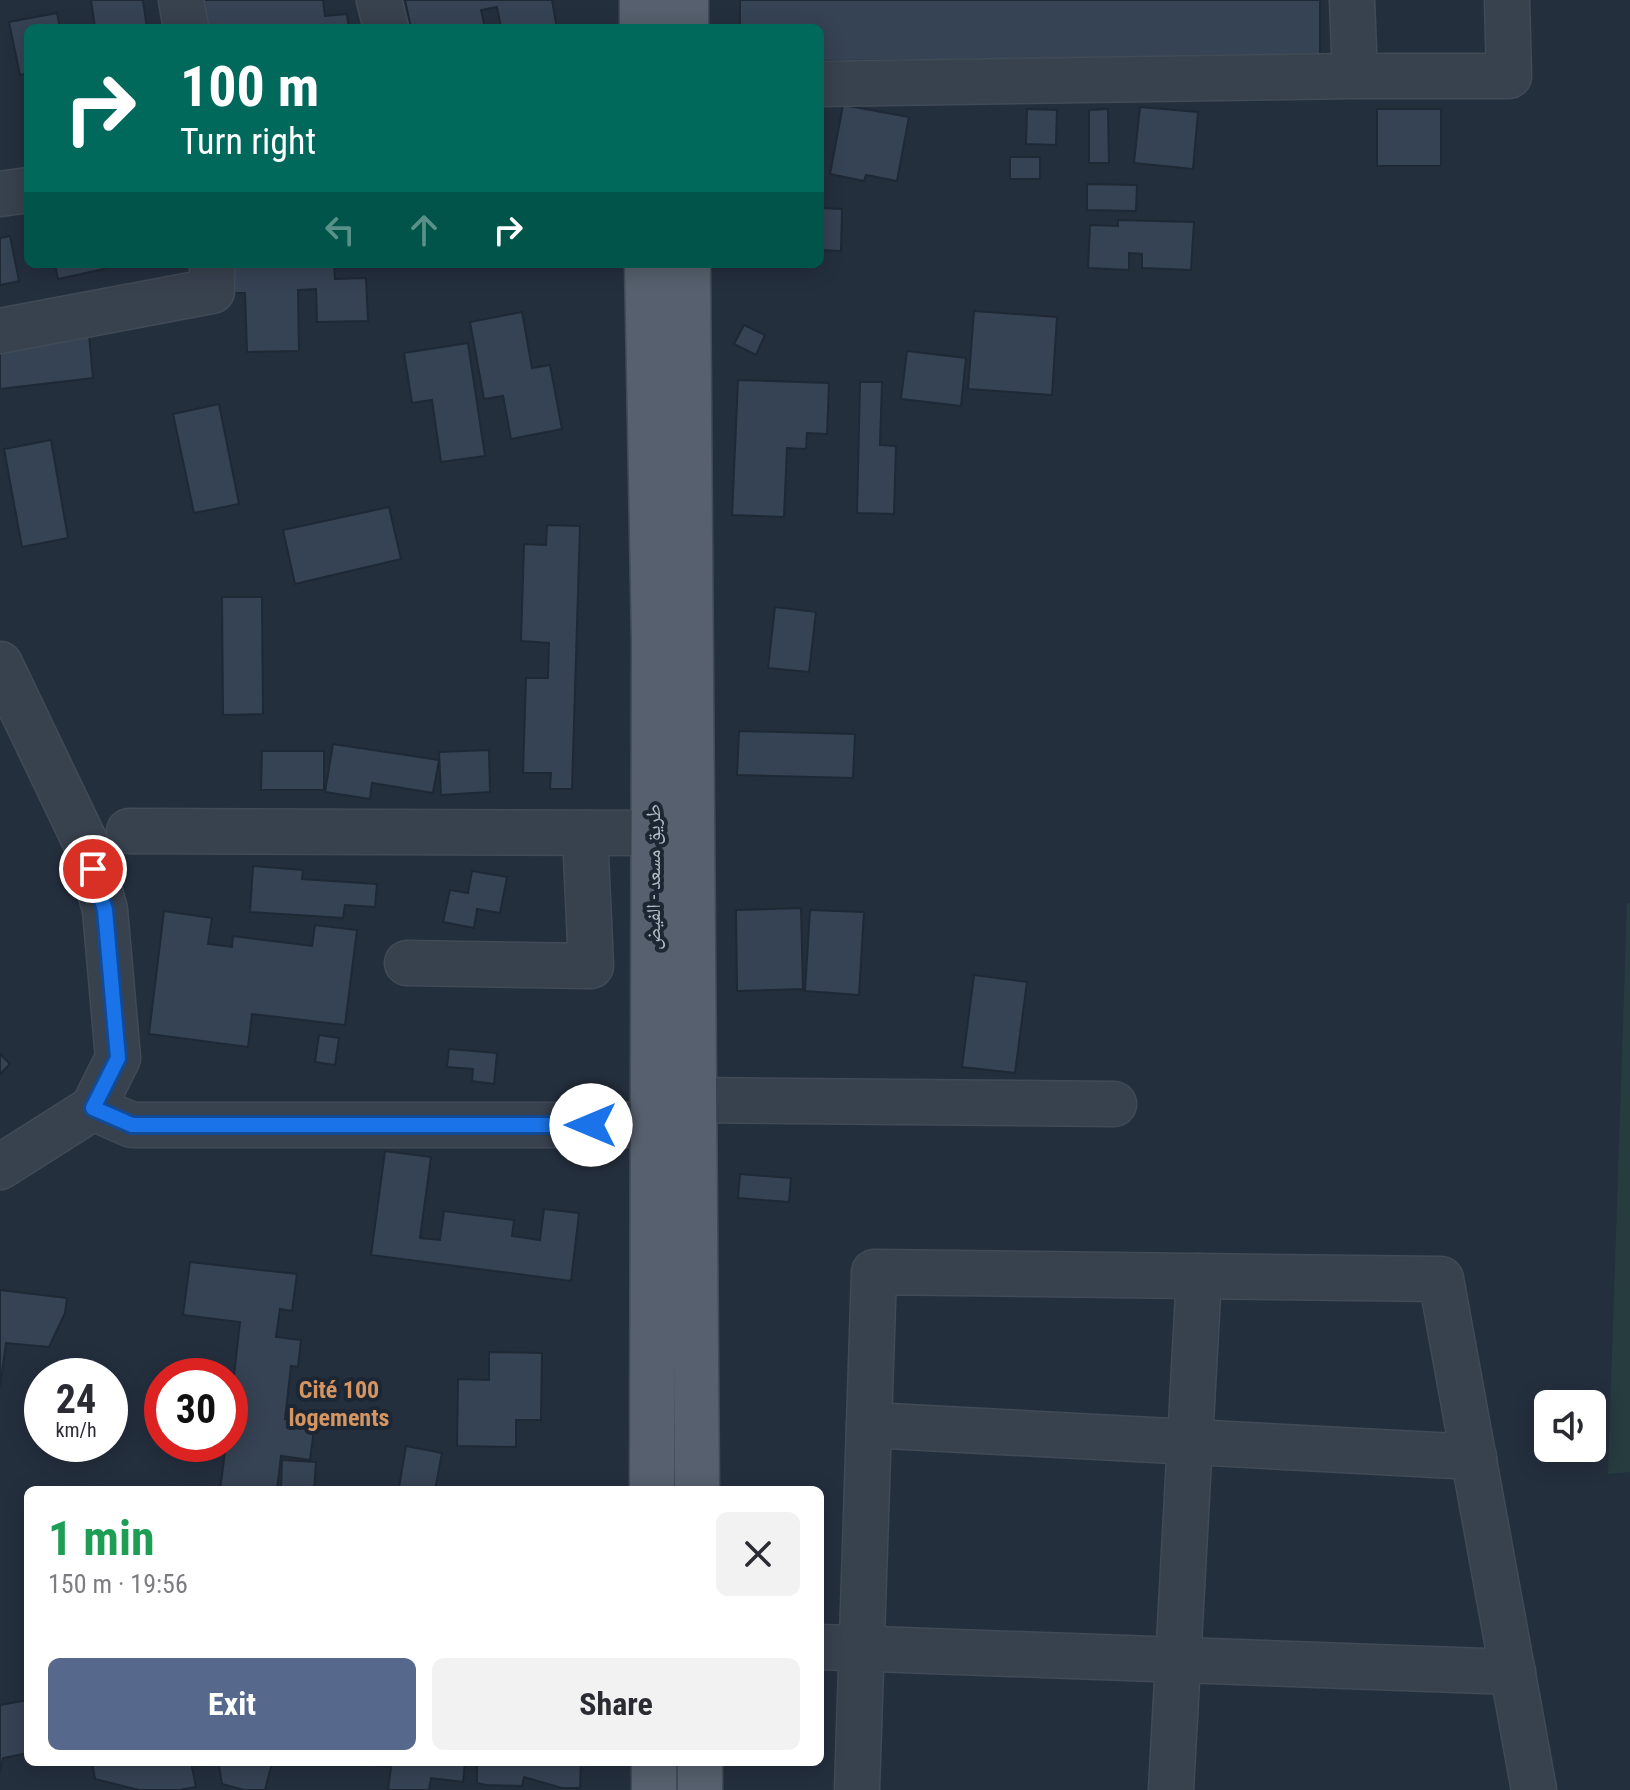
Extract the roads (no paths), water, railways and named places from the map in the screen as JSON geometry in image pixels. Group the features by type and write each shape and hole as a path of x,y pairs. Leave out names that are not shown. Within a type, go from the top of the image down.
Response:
{"main road":[{"path":"642,0 642,24"},
{"path":"686,0 686,24"},
{"name":"طريق مسعد - الفيض","path":"647,268 654,642 652,1486"},
{"name":"طريق مسعد - الفيض","path":"688,268 697,1486"},
{"path":"654,1766 654,1790"},
{"path":"700,1766 700,1790"}],"street":[{"path":"181,0 185,24"},
{"path":"379,0 385,24"},
{"path":"1352,0 1355,76"},
{"path":"824,84 1509,76 1507,0"},
{"path":"0,194 24,191"},
{"path":"0,331 212,291 212,268"},
{"path":"0,664 88,848 105,910 118,1058 93,1108 0,1167"},
{"path":"129,831 653,833"},
{"path":"407,963 591,966 585,833"},
{"path":"695,1100 1114,1104"},
{"path":"93,1108 132,1125 652,1125"},
{"path":"857,1790 841,1647 869,1425 874,1272 1441,1279 1534,1790"},
{"path":"1171,1790 1199,1276"},
{"path":"869,1425 1474,1457"},
{"path":"841,1647 1513,1672"}],"district":[{"name":"Cité 100 logements","path":"339,1404"}]}
